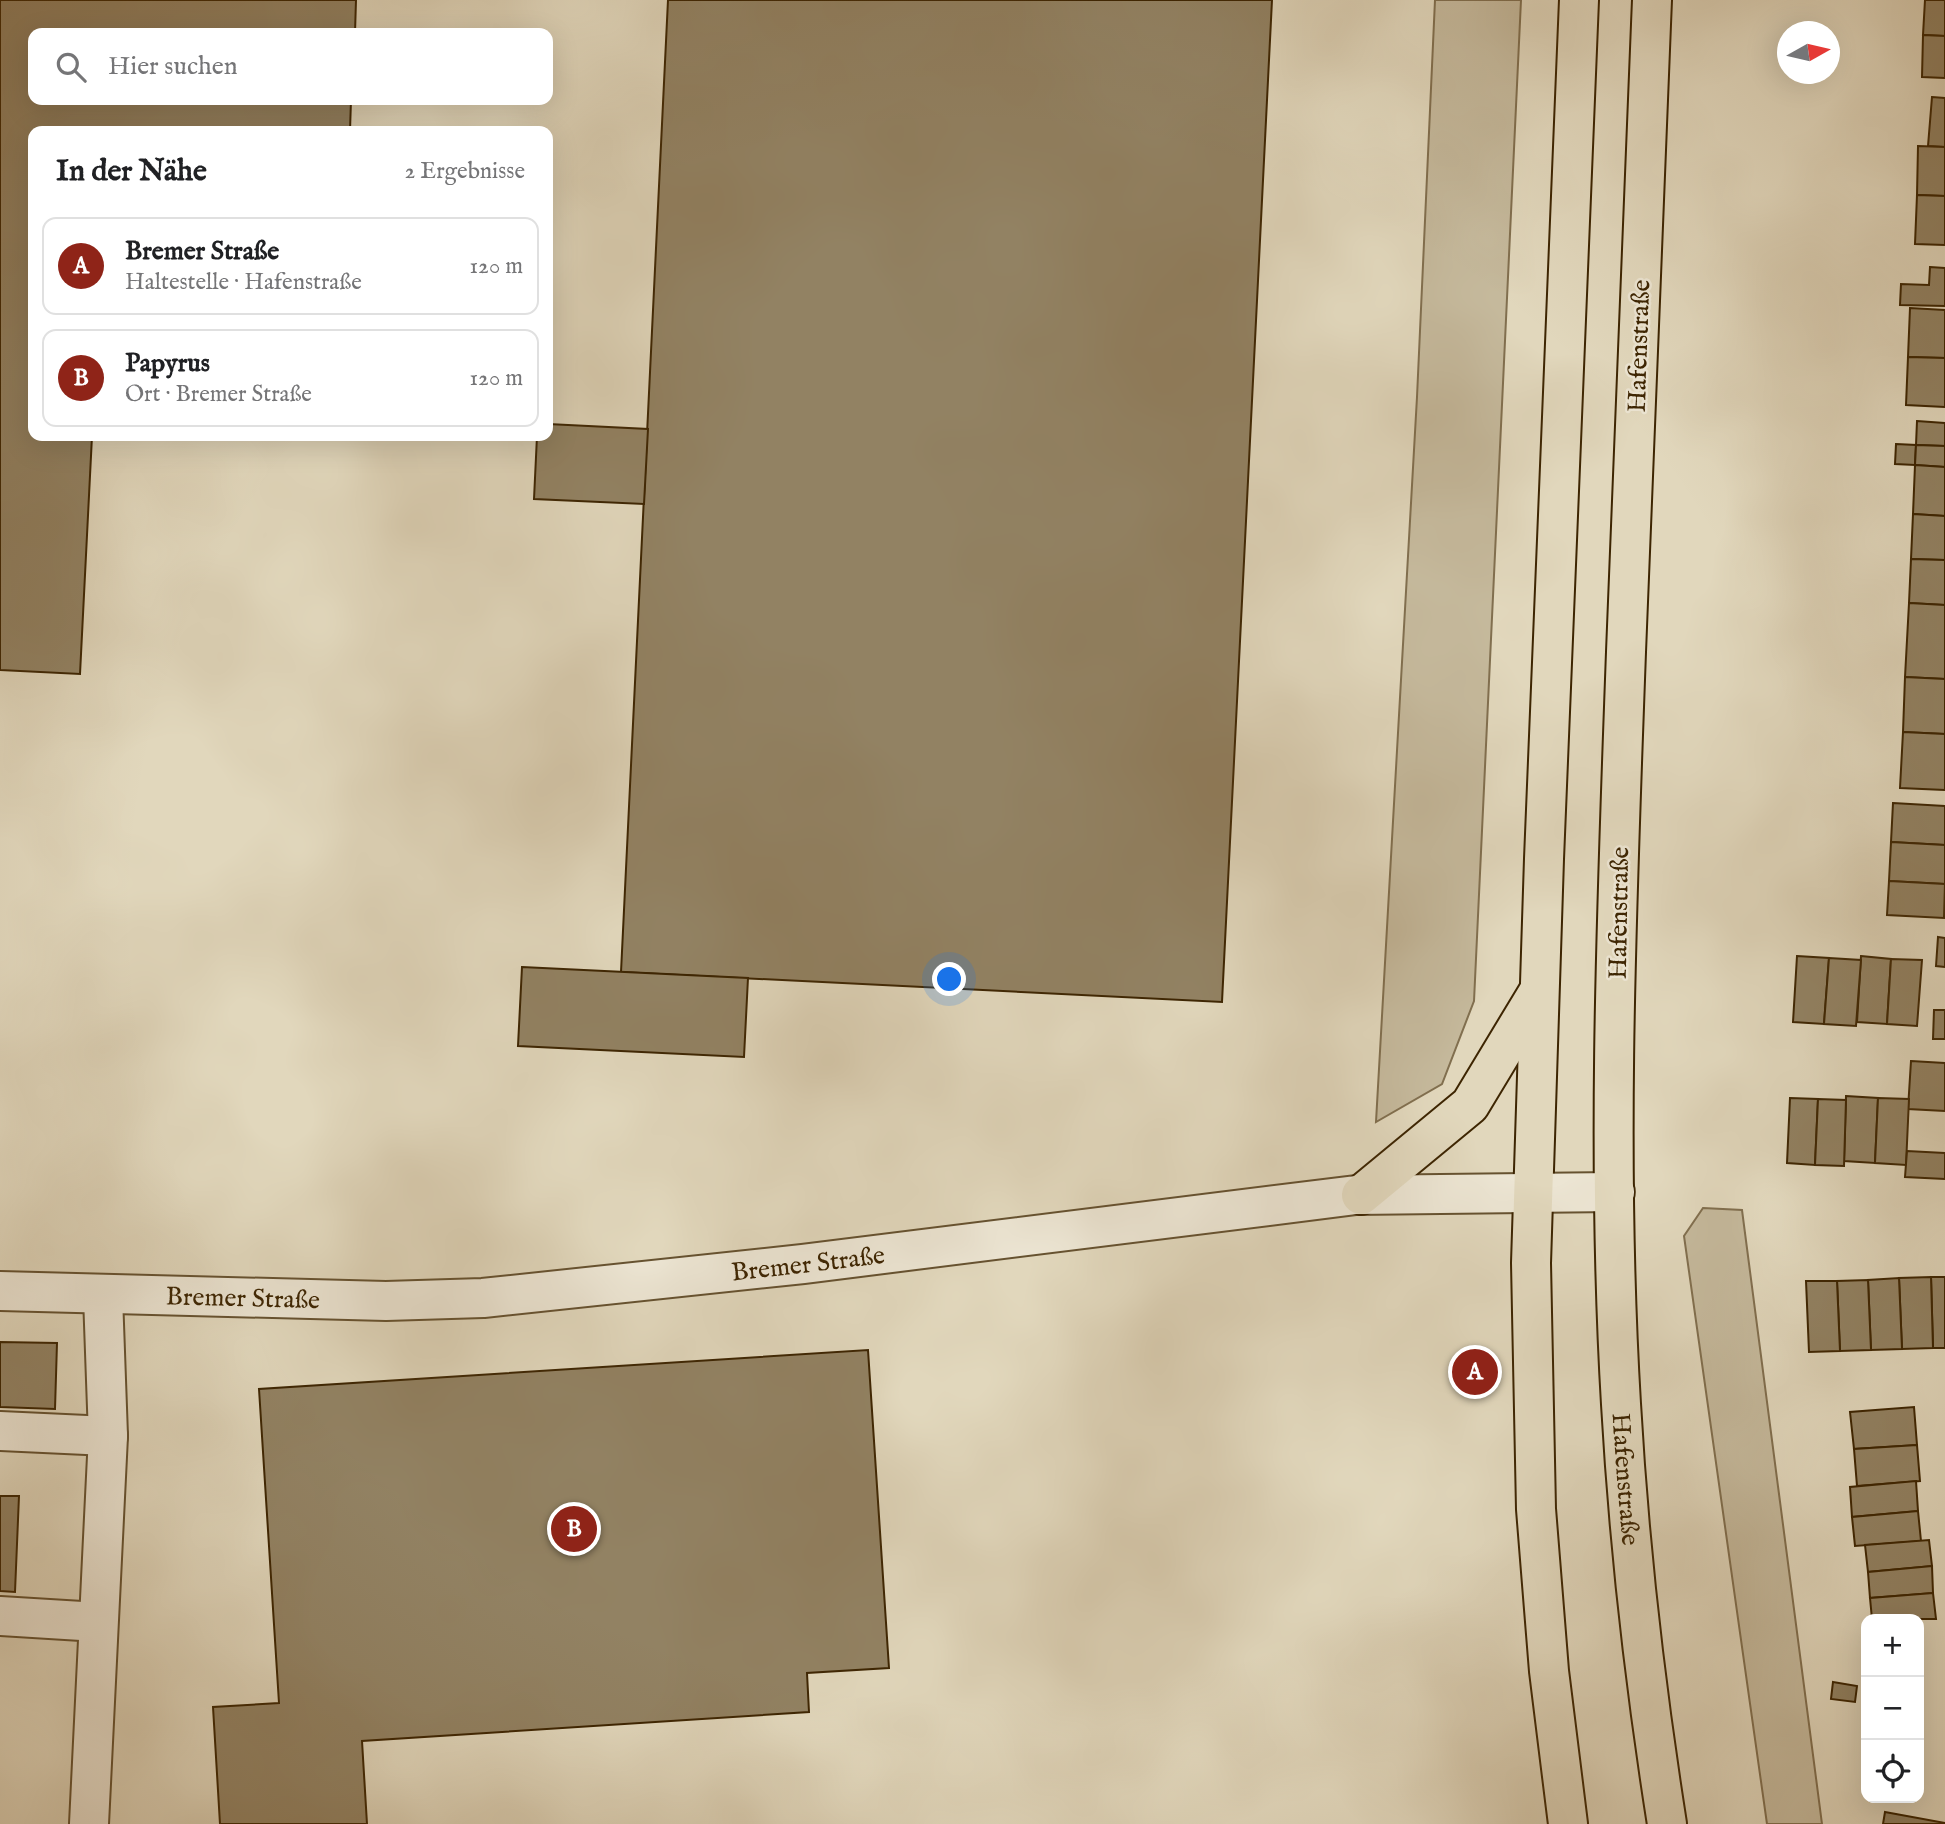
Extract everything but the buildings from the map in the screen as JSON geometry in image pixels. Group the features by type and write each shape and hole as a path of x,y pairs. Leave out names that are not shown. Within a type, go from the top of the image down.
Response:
{"main road":[{"path":"1567,1824 1549,1671 1536,1509 1531,1342 1540,989 1579,0"},
{"name":"Hafenstraße","path":"1652,0 1620,796 1614,1061 1615,1192 1619,1364 1628,1501 1647,1689 1667,1824"},
{"path":"1362,1195 1470,1105 1540,989"}],"street":[{"name":"Bremer Straße","path":"0,1291 103,1296 386,1301 483,1298 803,1264 1362,1195 1615,1192"},
{"path":"89,1824 107,1436 103,1296"},
{"path":"0,1431 107,1436"},
{"path":"0,1616 98,1622"}],"shaded area":[{"path":"1435,0 1521,0 1474,1001 1442,1084 1376,1122 1417,397"},
{"path":"1703,1208 1742,1210 1822,1824 1767,1824 1684,1236"}],"place":[{"name":"Bremer Straße","path":"1475,1372"},
{"name":"Papyrus","path":"574,1529"}]}
